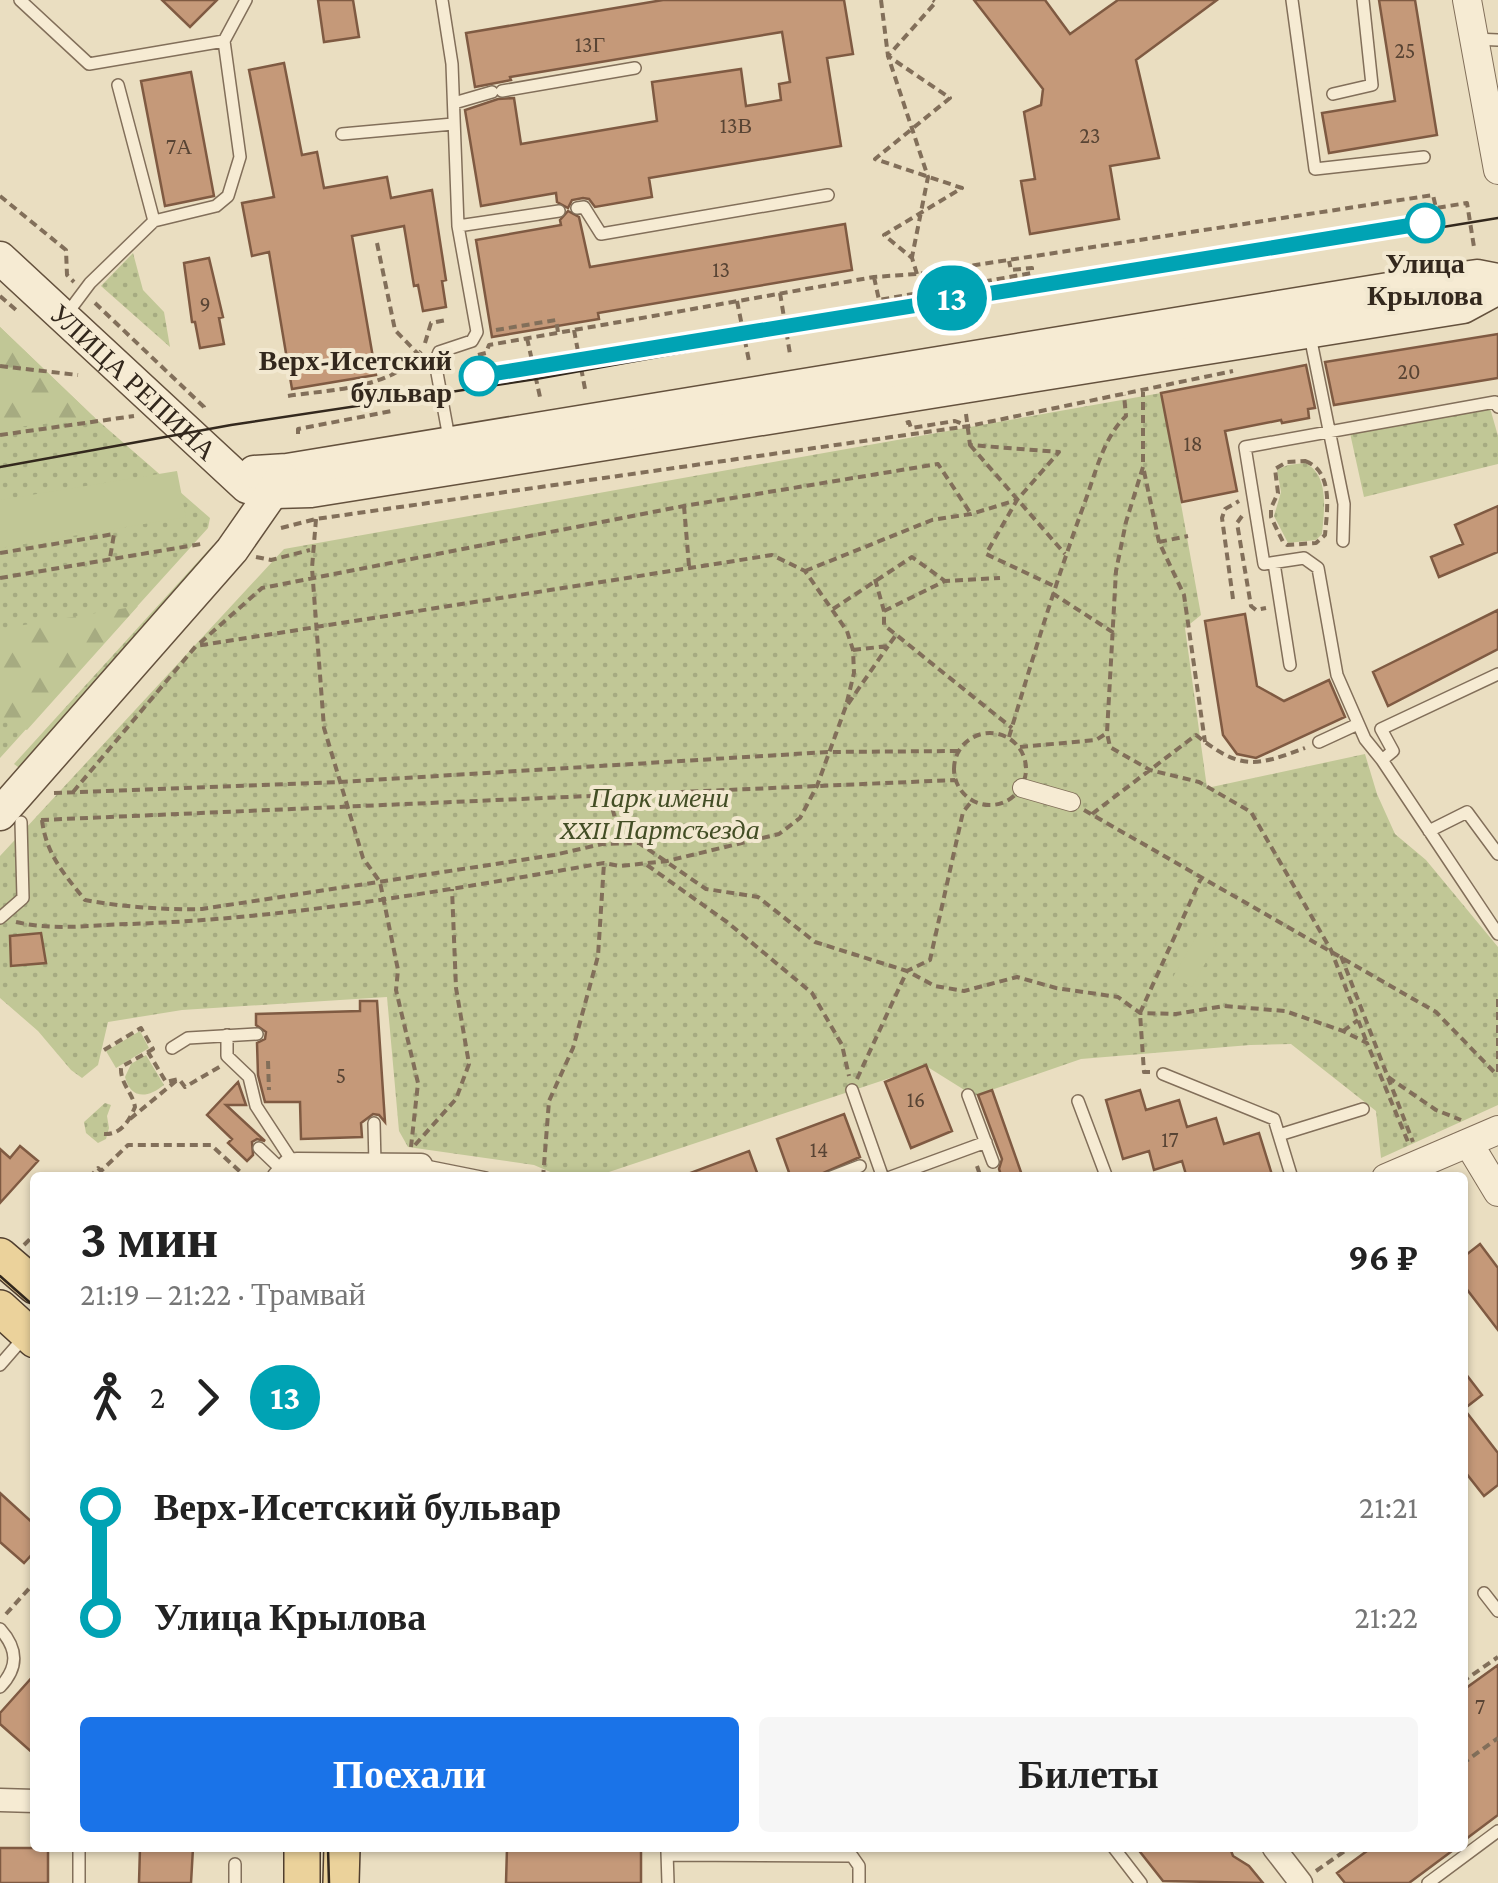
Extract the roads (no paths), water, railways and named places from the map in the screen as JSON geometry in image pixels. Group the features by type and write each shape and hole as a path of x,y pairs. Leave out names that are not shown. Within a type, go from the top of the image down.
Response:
{"main road":[{"name":"УЛИЦА РЕПИНА","path":"0,258 74,305 220,464 247,487 297,493"},
{"path":"297,493 740,409 1490,276"},
{"path":"11,818 297,493 450,442 740,409 1309,332 1463,307 1490,276"},
{"path":"220,464 246,505 246,548"},
{"path":"11,1252 30,1279"},
{"path":"0,1308 30,1330"},
{"path":"302,1852 302,1883"},
{"path":"341,1883 342,1852"}],"street":[{"path":"1467,0 1486,39 1498,170"},
{"path":"1022,788 1076,805"},
{"path":"1399,1172 1481,1133 1498,1192"},
{"path":"285,1171 418,1164"},
{"path":"0,1800 30,1800"},
{"path":"1278,1852 1306,1879"}],"lane":[{"path":"20,0 88,64 224,41"},
{"path":"74,305 154,221 216,206 228,196 240,157 224,41 246,0"},
{"path":"442,0 452,64 458,226 477,332 472,341 439,352 436,362 450,442"},
{"path":"1292,0 1315,170 1424,157"},
{"path":"1333,94 1372,85 1363,0"},
{"path":"454,103 497,91 635,68"},
{"path":"118,86 154,221"},
{"path":"342,134 453,124"},
{"path":"578,208 584,207 601,234 828,194"},
{"path":"458,226 558,211"},
{"path":"1309,332 1344,504 1343,541"},
{"path":"1498,407 1496,402 1246,446 1264,564 1304,558 1318,568 1337,675 1358,724 1498,934"},
{"path":"1274,563 1290,666"},
{"path":"1382,760 1393,751 1381,729 1498,674"},
{"path":"1319,742 1338,727 1358,724"},
{"path":"1429,831 1468,812 1498,854"},
{"path":"0,918 23,898 11,818"},
{"path":"172,1048 188,1038 257,1034"},
{"path":"227,1035 227,1056 249,1077 256,1106 285,1171"},
{"path":"1162,1074 1274,1119 1290,1172"},
{"path":"852,1090 884,1172"},
{"path":"968,1095 993,1162"},
{"path":"1078,1102 1105,1172"},
{"path":"1279,1135 1364,1109"},
{"path":"374,1123 375,1164"},
{"path":"903,1172 986,1142"},
{"path":"258,1148 285,1171"},
{"path":"418,1164 457,1172"},
{"path":"844,1172 860,1166"},
{"path":"0,1365 30,1334"},
{"path":"1484,1593 1498,1612"},
{"path":"0,1625 16,1658 12,1674 0,1687"},
{"path":"1428,1883 1498,1831"},
{"path":"79,1852 79,1883"},
{"path":"667,1852 668,1883"},
{"path":"704,1852 852,1856 859,1866 859,1883"},
{"path":"1117,1852 1141,1883"},
{"path":"235,1864 235,1883"}],"tram line":[{"path":"0,467 231,425 536,379 1498,218"},
{"name":"13","path":"479,376 1425,223"},
{"path":"0,1276 30,1303"},
{"path":"328,1852 329,1883"}],"place":[{"name":"Улица Крылова","path":"1425,223"},
{"name":"Верх-Исетский бульвар","path":"479,376"}],"park label":[{"name":"Парк имени XXII Партсъезда","path":"660,813"}]}
